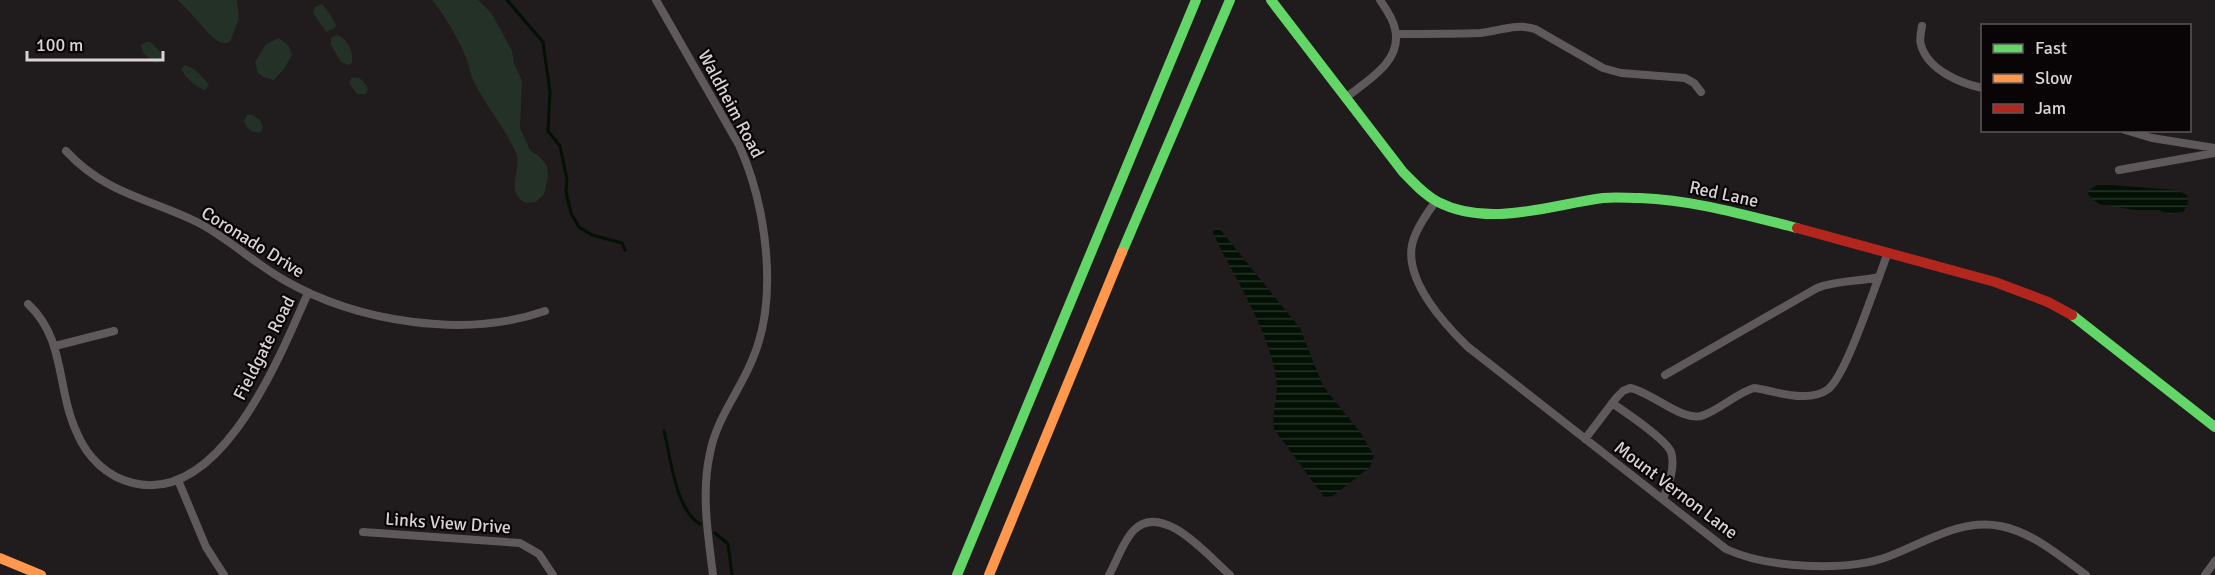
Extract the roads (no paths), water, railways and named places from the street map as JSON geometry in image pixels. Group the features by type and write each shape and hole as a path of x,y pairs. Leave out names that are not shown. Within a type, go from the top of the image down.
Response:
{"main road":[{"path":"957,575 1196,0"},
{"path":"989,575 1153,177 1230,0"},
{"name":"Red Lane","path":"1271,0 1402,172 1436,201 1456,210 1488,215 1515,213 1606,198 1661,199 1732,211 1995,282 2060,308 2094,330 2215,427"},
{"path":"0,558 41,575"}],"street":[{"name":"Waldheim Road","path":"656,0 743,153 750,169 765,244 766,279 762,334 744,377 722,414 709,455 706,507 713,575"},
{"path":"1345,98 1385,67 1393,51 1396,34 1392,18 1380,0"},
{"path":"1396,34 1484,32 1513,26 1526,26 1603,68 1622,73 1685,78 1694,83 1701,92"},
{"path":"1922,26 1921,45 1931,62 1954,78 1981,87"},
{"path":"2132,132 2152,138 2215,148"},
{"name":"Coronado Drive","path":"66,151 78,164 107,185 213,231 265,269 308,293 375,315 424,323 480,324 518,319 545,311"},
{"path":"2120,170 2215,153"},
{"name":"Mount Vernon Lane","path":"1436,201 1422,223 1412,246 1413,268 1427,298 1446,324 1468,347 1726,549 1759,559 1800,564 1857,565 1890,556 1954,530 1998,525 2023,534 2049,548 2086,575"},
{"path":"1585,439 1623,391 1633,388 1686,416 1697,417 1754,388 1804,396 1827,390 1840,372 1859,331 1888,252"},
{"path":"1665,375 1817,288 1836,281 1862,281 1878,278"},
{"name":"Fieldgate Road","path":"28,303 45,322 55,346 71,420 86,451 95,462 116,477 139,485 152,486 178,480 203,464 224,443 249,412 270,375 308,293"},
{"path":"55,346 114,331"},
{"path":"1612,403 1663,441 1671,452 1670,479 1663,499"},
{"path":"178,480 206,547 224,575"},
{"path":"1109,575 1133,531 1140,525 1157,521 1176,528 1230,575"},
{"name":"Links View Drive","path":"363,532 520,543 539,554 553,575"},
{"path":"2205,575 2215,561"}],"waterway":[{"path":"507,0 543,42 550,92 548,131 560,146 571,213 579,227 592,235 622,243 625,250"},
{"path":"664,431 679,495 692,517 700,524"},
{"path":"715,533 728,544 732,575"}]}
